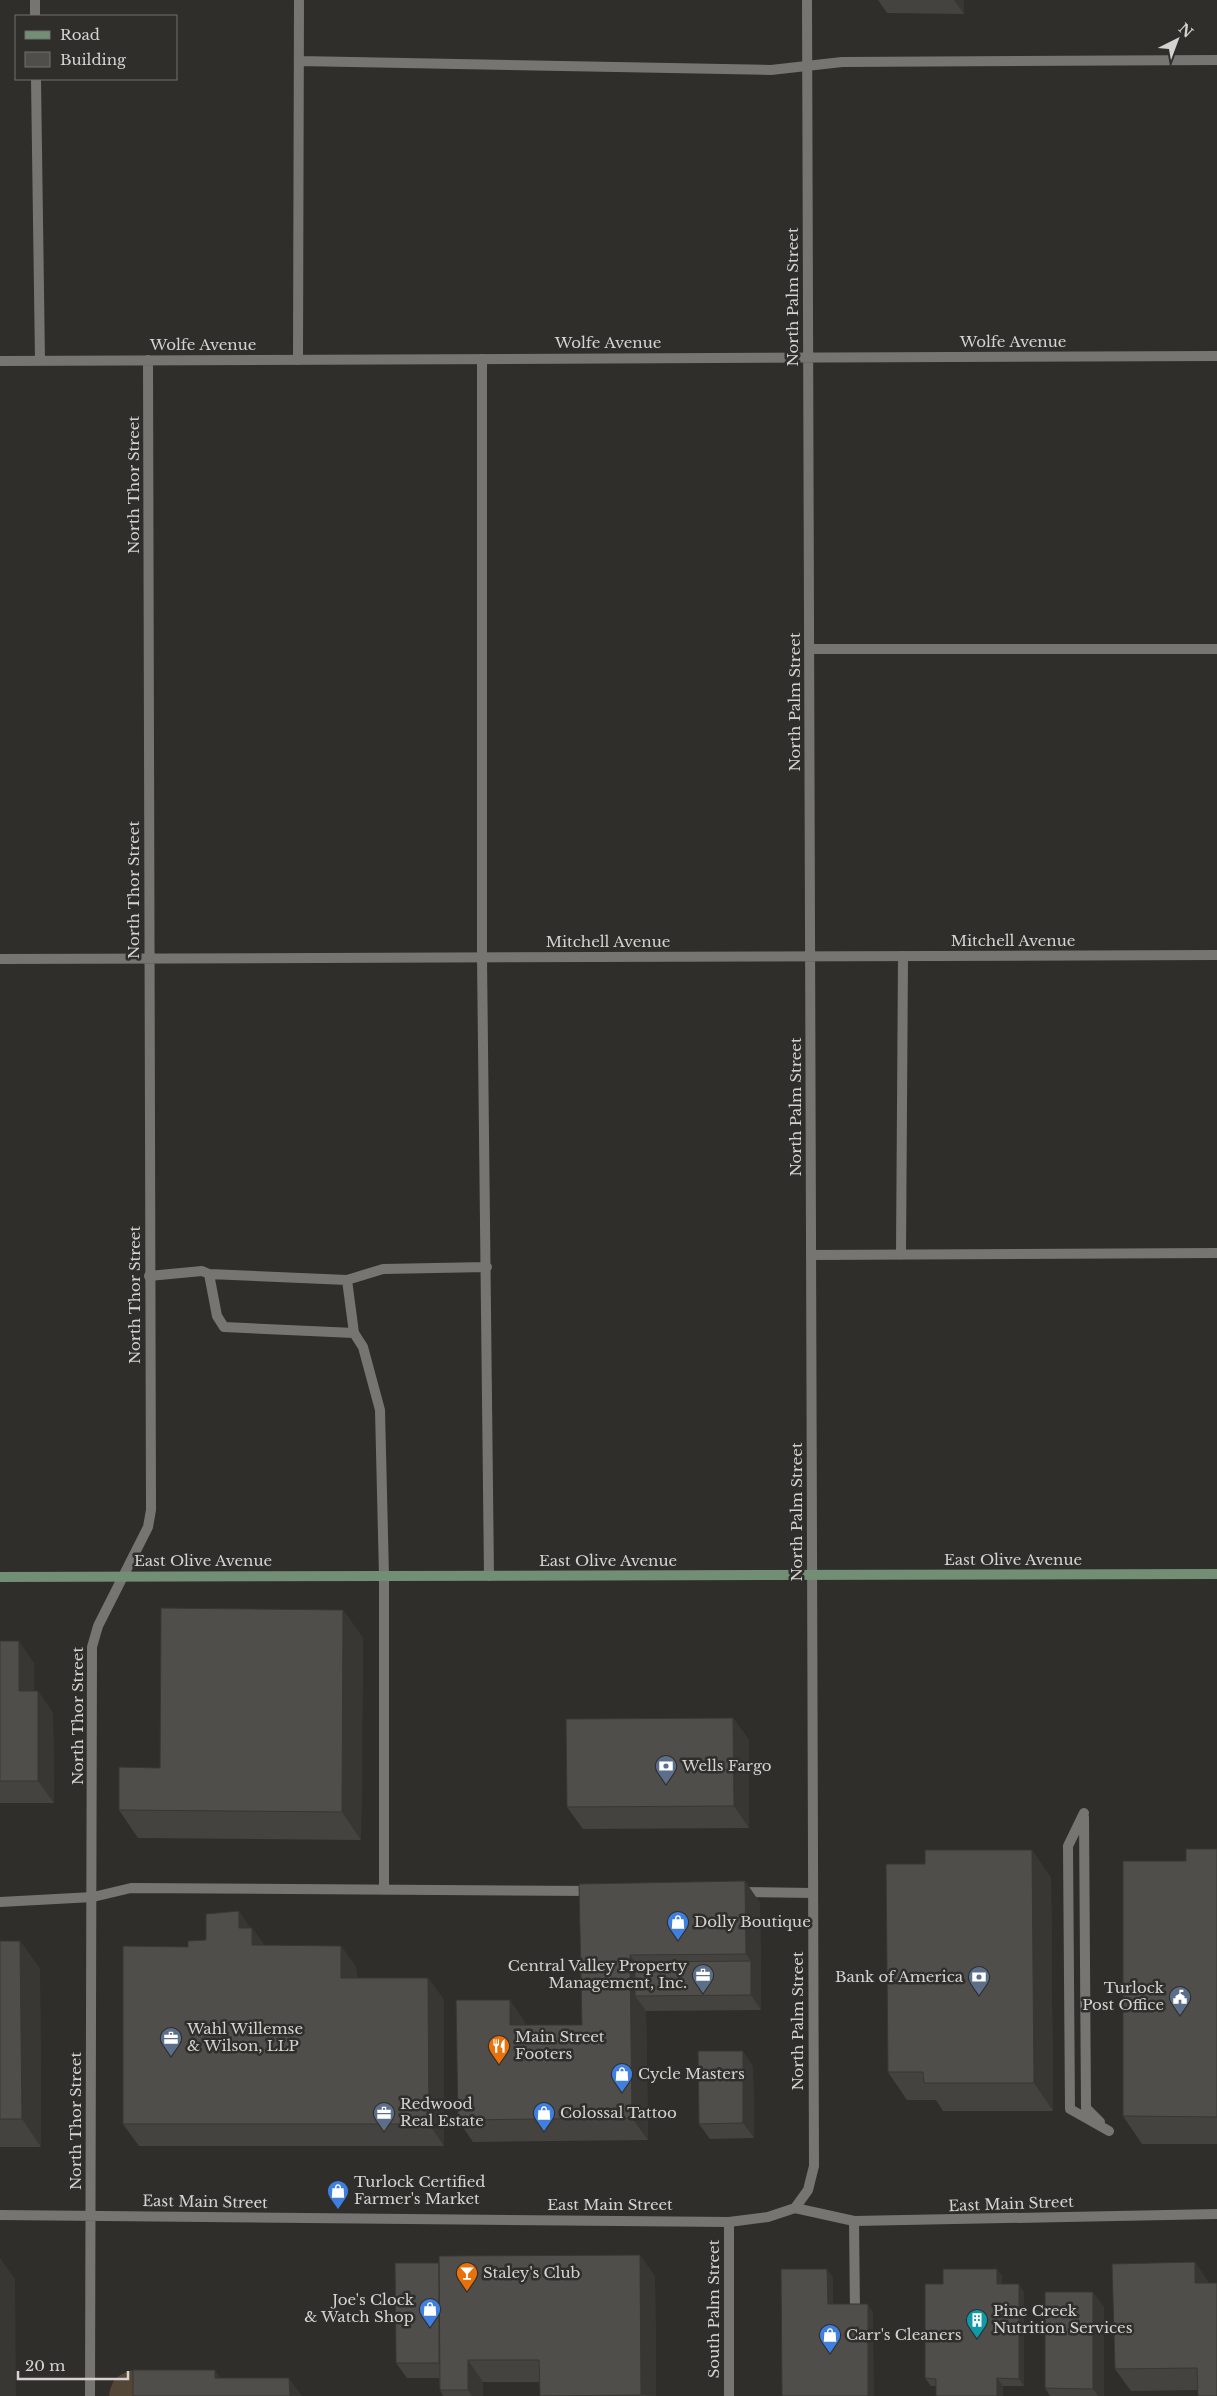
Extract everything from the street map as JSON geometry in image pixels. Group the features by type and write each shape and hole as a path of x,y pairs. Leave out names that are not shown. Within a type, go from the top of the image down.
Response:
{"street":[{"path":"35,0 35,15"},
{"path":"298,360 299,0"},
{"name":"North Palm Street","path":"795,2208 808,2190 814,2166 807,0"},
{"path":"299,61 771,70 842,62 1217,60"},
{"path":"36,80 40,361"},
{"name":"Wolfe Avenue","path":"0,361 1217,356"},
{"path":"482,359 482,958 489,1576"},
{"name":"North Thor Street","path":"90,2396 93,1897 92,1647 98,1626 148,1528 151,1510 148,360"},
{"path":"810,649 1217,649"},
{"name":"Mitchell Avenue","path":"0,959 1217,955"},
{"path":"901,1255 903,956"},
{"path":"811,1255 1217,1254"},
{"path":"150,1276 202,1271 209,1274 347,1280 383,1269 487,1267"},
{"path":"209,1274 217,1316 224,1327 354,1333"},
{"path":"347,1280 354,1333 363,1347 380,1410 384,1576 384,1890"},
{"name":"East Olive Avenue","path":"0,1577 1217,1574"},
{"path":"1084,1813 1086,2108 1109,2132 1070,2109 1068,1846 1084,1813"},
{"path":"0,1902 93,1897 131,1888 602,1891"},
{"path":"731,1892 813,1893"},
{"name":"East Main Street","path":"0,2216 729,2222 768,2217 795,2208 854,2221 1217,2214"},
{"path":"854,2221 856,2312"},
{"name":"South Palm Street","path":"729,2222 729,2396"}],"shaded area":[{"path":"135,2370 136,2396 109,2396 114,2381 120,2375"}],"building":[{"path":"161,1608 343,1610 342,1812 119,1810 119,1767 160,1768"},
{"path":"0,1641 19,1641 19,1691 38,1691 38,1781 0,1781"},
{"name":"Wells Fargo","path":"733,1718 734,1806 567,1807 566,1719"},
{"name":"Turlock Post Office","path":"1186,1849 1217,1849 1217,2117 1123,2116 1123,1861 1186,1861"},
{"name":"Bank of America","path":"925,1850 1032,1850 1034,2083 924,2083 923,2072 888,2072 886,1864 925,1864"},
{"path":"745,1881 746,1954 630,1955 632,2118 458,2120 456,2000 510,2000 510,2025 582,2025 579,1884"},
{"path":"239,1911 239,1928 252,1928 252,1945 341,1946 341,1978 428,1978 429,2124 123,2124 123,1946 188,1947 188,1941 206,1940 206,1914"},
{"path":"0,1941 20,1941 22,2119 0,2119"},
{"path":"751,1961 751,1995 635,1996 635,1962"},
{"path":"698,2051 743,2051 743,2123 699,2124"},
{"path":"640,2255 641,2395 540,2396 539,2360 468,2360 468,2390 440,2390 439,2256"},
{"path":"1195,2262 1195,2283 1217,2283 1217,2396 1198,2396 1197,2368 1115,2369 1112,2264"},
{"path":"395,2263 439,2263 439,2363 396,2363"},
{"name":"Carr's Cleaners","path":"781,2269 827,2269 828,2304 868,2304 868,2396 782,2396"},
{"name":"Pine Creek Nutrition Services","path":"943,2269 997,2269 997,2284 1019,2284 1019,2379 997,2378 997,2396 936,2396 936,2379 925,2378 925,2284 943,2284"},
{"path":"1045,2292 1093,2292 1093,2389 1045,2388"},
{"path":"133,2370 215,2370 215,2378 289,2378 290,2396 133,2396"}],"place":[{"name":"Wells Fargo","path":"666,1785"},
{"name":"Dolly Boutique","path":"678,1941"},
{"name":"Central Valley Property Management, Inc.","path":"703,1994"},
{"name":"Bank of America","path":"979,1996"},
{"name":"Turlock Post Office","path":"1180,2016"},
{"name":"Wahl Willemse & Wilson, LLP","path":"171,2057"},
{"name":"Main Street Footers","path":"499,2065"},
{"name":"Cycle Masters","path":"622,2093"},
{"name":"Redwood Real Estate","path":"384,2132"},
{"name":"Colossal Tattoo","path":"544,2132"},
{"name":"Turlock Certified Farmer's Market","path":"338,2210"},
{"name":"Staley's Club","path":"467,2292"},
{"name":"Joe's Clock & Watch Shop","path":"430,2328"},
{"name":"Pine Creek Nutrition Services","path":"977,2339"},
{"name":"Carr's Cleaners","path":"830,2354"}]}
